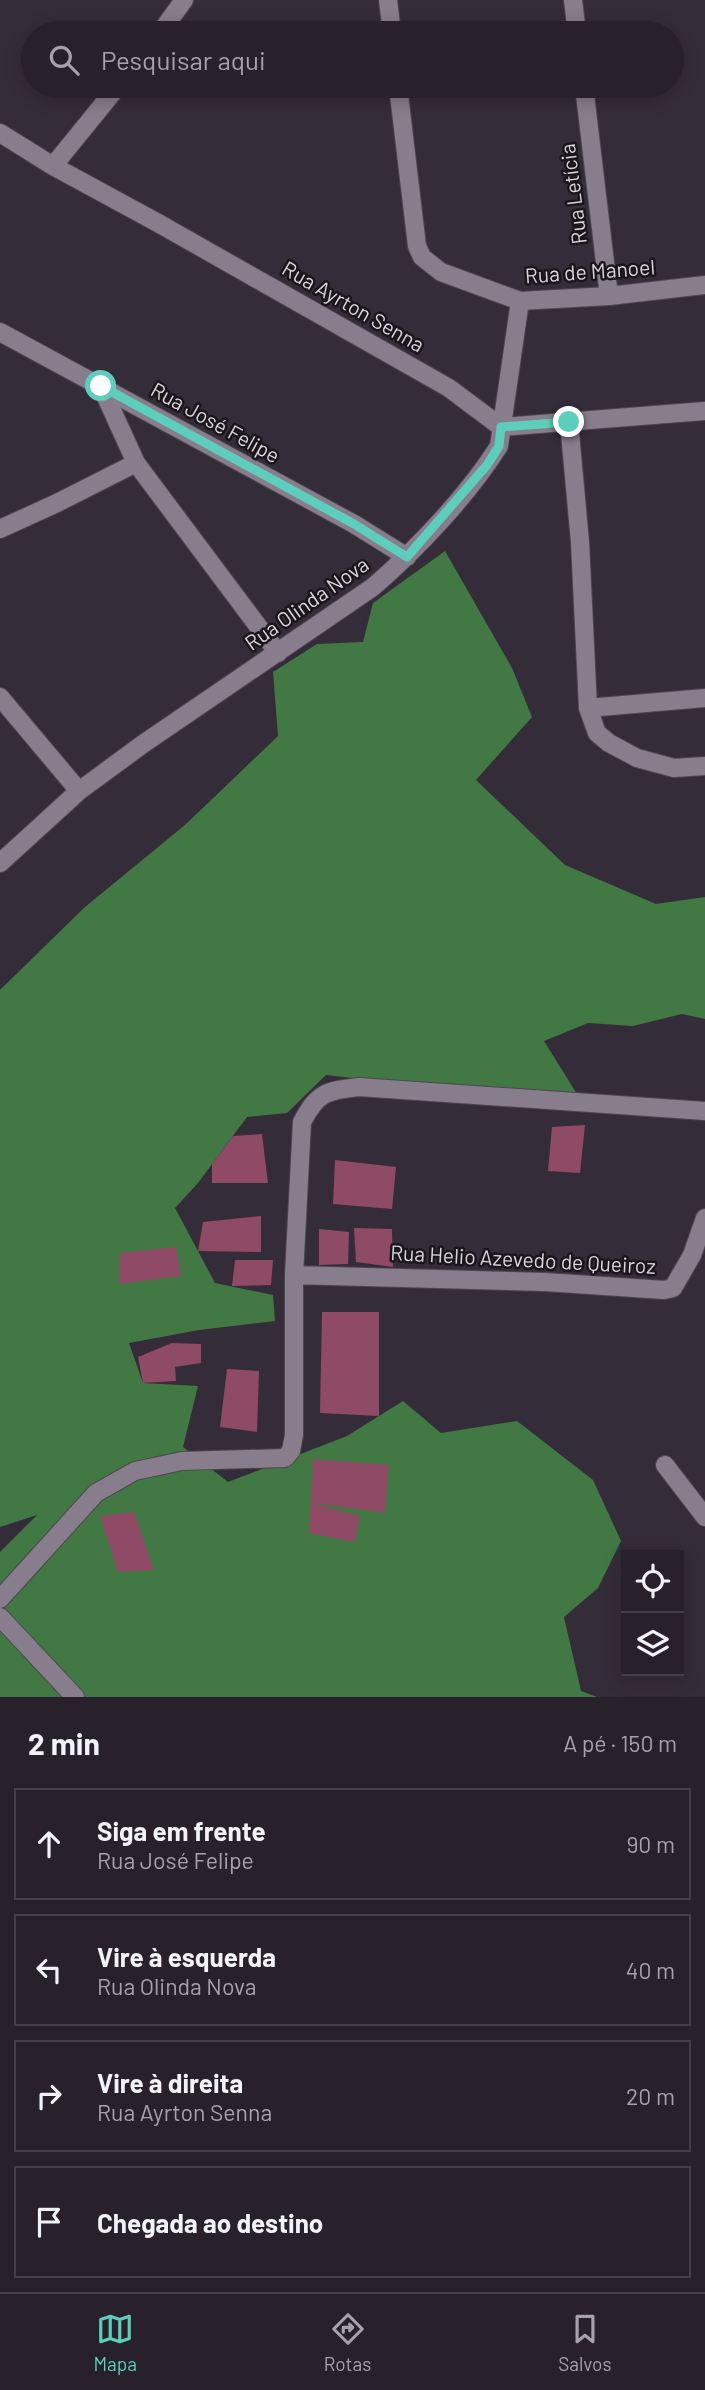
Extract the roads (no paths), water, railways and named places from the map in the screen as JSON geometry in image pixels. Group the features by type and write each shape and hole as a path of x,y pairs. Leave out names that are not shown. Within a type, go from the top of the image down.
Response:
{"street":[{"path":"169,21 184,0"},
{"path":"388,0 391,21"},
{"path":"573,0 576,21"},
{"path":"53,166 108,98"},
{"name":"Rua de Manoel","path":"399,98 417,246 422,257 441,272 520,301 610,296 705,285"},
{"name":"Rua Letícia","path":"585,98 610,296"},
{"name":"Rua Ayrton Senna","path":"0,134 449,388 501,427"},
{"name":"Rua Olinda Nova","path":"0,863 79,792 143,744 373,587 407,557 487,465 499,446 520,301"},
{"name":"Rua José Felipe","path":"0,332 354,524 407,557"},
{"path":"101,386 136,463 278,653"},
{"path":"501,427 705,411"},
{"path":"569,422 580,542 588,708 597,733 637,758 674,768 705,766"},
{"path":"0,529 136,463"},
{"path":"0,697 79,792"},
{"path":"588,708 705,698"},
{"path":"0,1599 96,1493 135,1471 182,1461 285,1458 291,1451 294,1434 294,1275 302,1122 313,1102 327,1091 359,1087 705,1111"},
{"name":"Rua Helio Azevedo de Queiroz","path":"294,1275 545,1282 664,1290 673,1288 698,1260 705,1218"},
{"path":"665,1465 705,1517"},
{"path":"0,1617 75,1697"}]}
